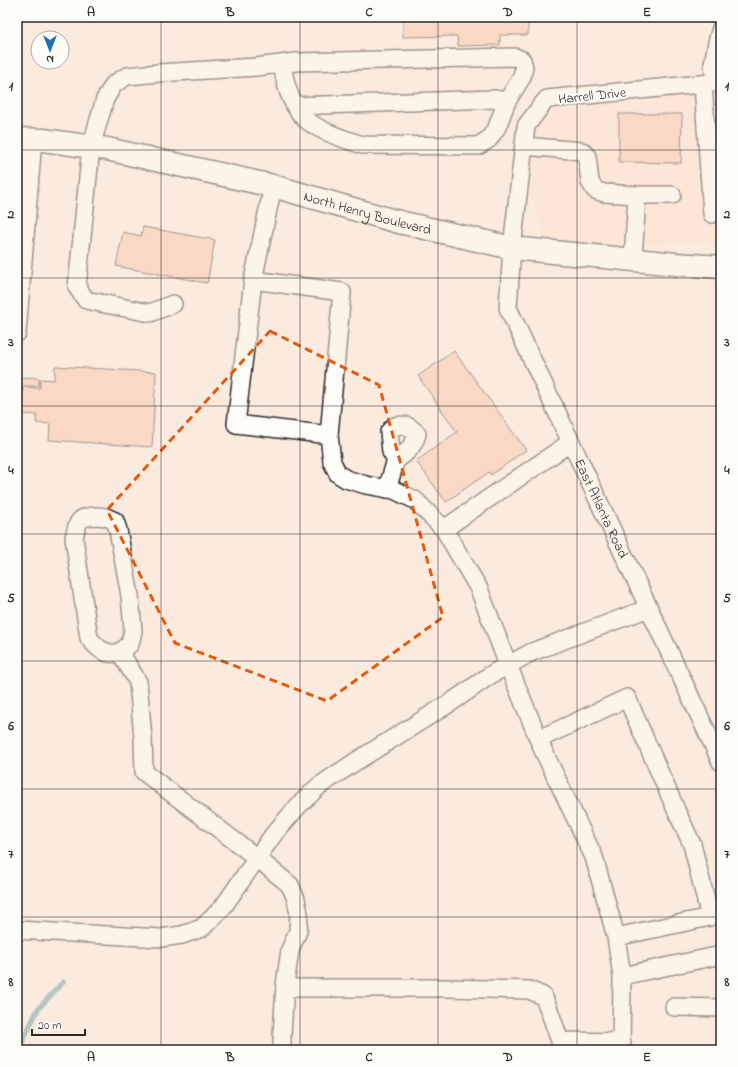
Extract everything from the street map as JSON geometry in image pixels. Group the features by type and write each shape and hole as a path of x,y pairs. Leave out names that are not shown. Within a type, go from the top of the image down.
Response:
{"highway":[{"name":"North Henry Boulevard","path":"25,139 43,140 114,151 273,186 395,221 512,248 721,267"}],"street":[{"path":"712,214 713,64 720,33"},
{"path":"173,304 150,313 86,300 78,287 91,147 104,99 114,84 127,76 256,67 296,62 515,57 522,60 524,67 522,77 507,101 497,127 489,139 478,146 363,145 348,141 318,127 304,118 291,99 282,64"},
{"name":"Harrell Drive","path":"512,248 526,126 547,99 713,83"},
{"path":"295,106 493,99 507,101"},
{"path":"17,333 25,139"},
{"path":"524,146 582,151 588,156 590,182 595,190 604,193 637,196 672,195"},
{"path":"273,186 253,280 236,424 329,434"},
{"path":"633,260 637,196"},
{"name":"East Atlanta Road","path":"512,248 508,308 721,762"},
{"path":"253,280 342,292 329,434 332,462 338,474 346,480 394,490 415,500 444,529 479,589 538,739 594,856 616,937 622,976 621,1046 560,1041 543,996 529,990 447,988 284,988"},
{"path":"444,529 571,442"},
{"path":"387,489 396,460"},
{"path":"97,516 106,517 115,521 118,530 130,596 133,631 130,644 120,652 112,654 104,652 95,646 89,638 74,538 77,524 83,518 97,516"},
{"path":"17,930 161,938 182,935 202,928 223,907 273,835 299,805 320,786 355,762 453,701 492,674 532,652 649,608"},
{"path":"120,652 138,682 143,738 144,772 290,885 296,898 299,914 298,931 290,950 284,988 282,1050"},
{"path":"538,739 627,698 692,844 710,917 616,937"},
{"path":"622,976 721,955"},
{"path":"674,1008 721,1008"}],"highlighted area":[{"path":"270,331 379,385 443,617 327,701 175,643 107,510"}],"shaded area":[{"path":"721,82 721,243 547,248 530,191 530,125 603,83"}],"building":[{"path":"403,17 528,17 528,35 500,35 500,45 458,46 457,36 403,37"},
{"path":"619,114 682,114 681,163 619,162"},
{"path":"143,227 215,240 207,283 116,266 123,232 141,236"},
{"path":"454,351 526,450 491,475 489,472 446,502 416,461 457,432 418,376"},
{"path":"55,366 156,372 152,447 49,440 50,424 36,423 37,415 21,414 23,387 40,388 40,379 54,380"},
{"path":"17,377 39,378 39,386 17,386"}],"waterway":[{"path":"19,1050 38,1009 63,982"}]}
